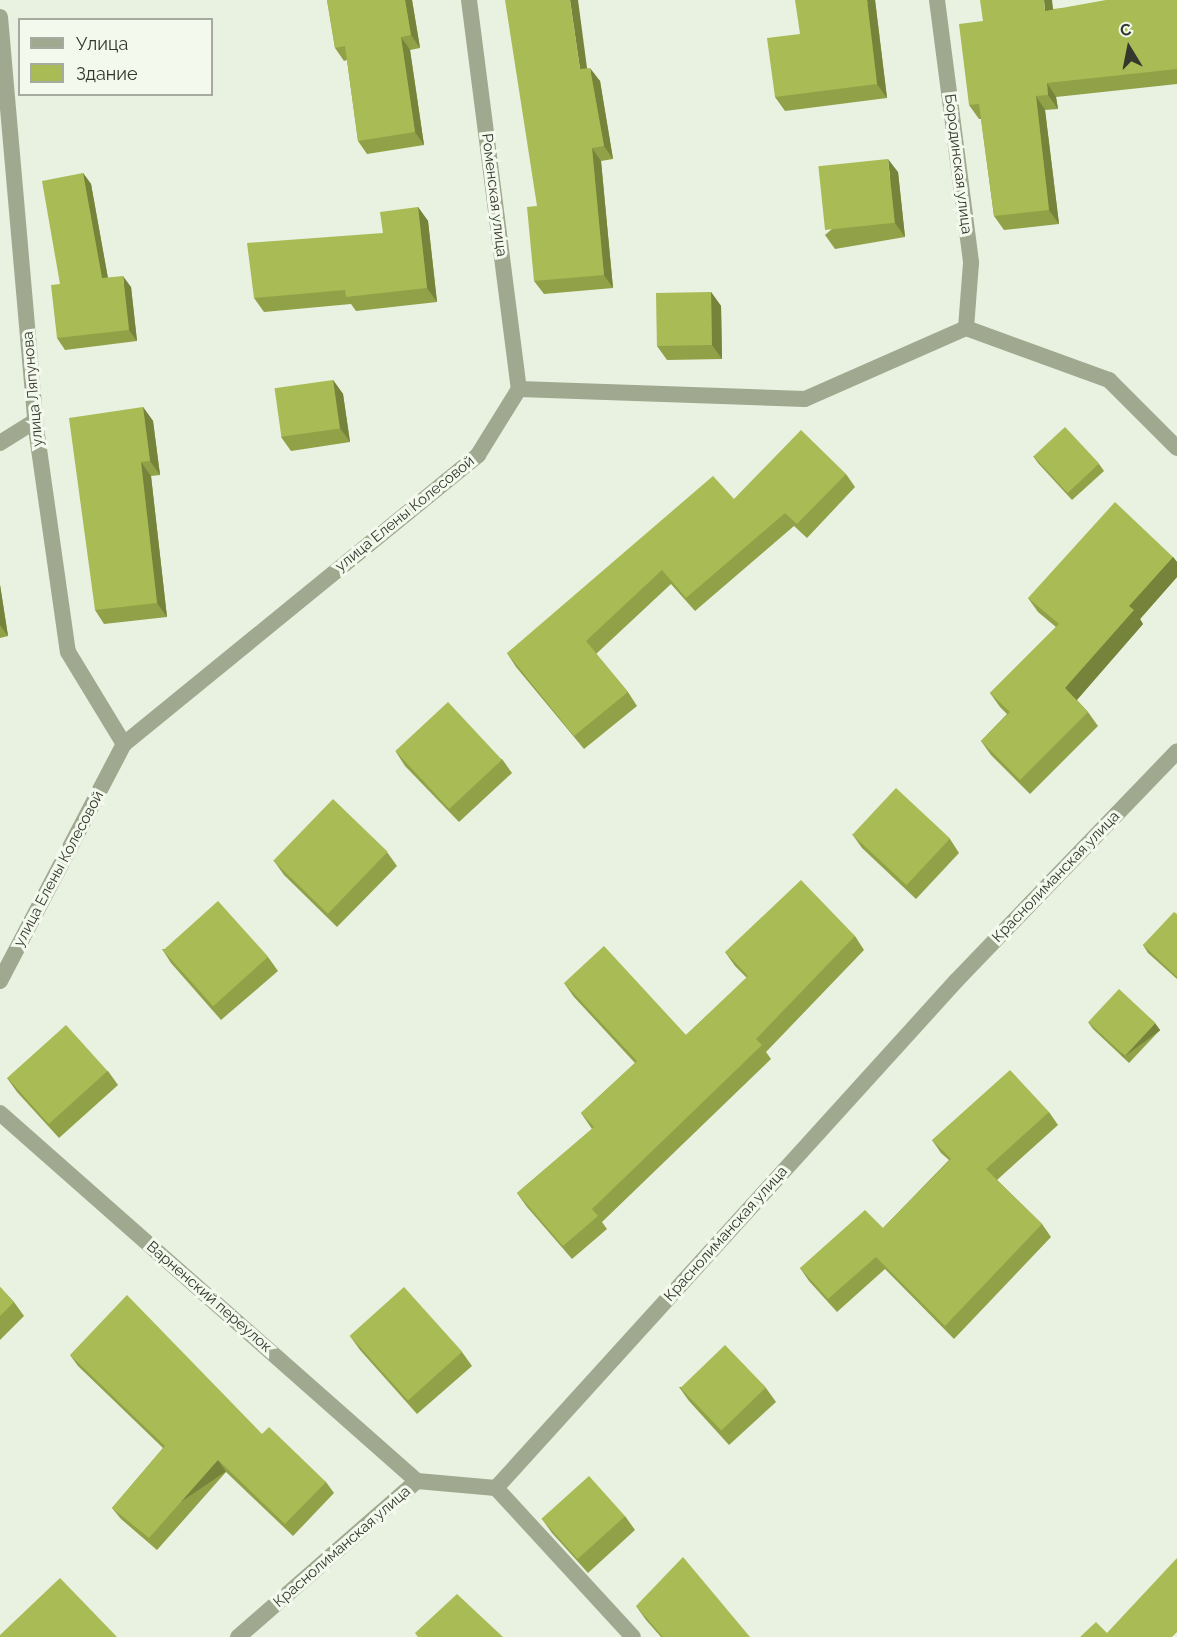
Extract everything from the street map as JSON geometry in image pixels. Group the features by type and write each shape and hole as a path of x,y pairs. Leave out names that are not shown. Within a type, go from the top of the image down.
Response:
{"street":[{"name":"Роменская улица","path":"469,0 519,389"},
{"name":"Бородинская улица","path":"937,0 971,263 966,328"},
{"name":"улица Ляпунова","path":"0,17 35,422 68,651 124,744"},
{"path":"519,389 805,399 966,328 1109,380 1177,448"},
{"name":"улица Елены Колесовой","path":"0,981 124,744 477,455 519,389"},
{"path":"0,443 35,422"},
{"name":"Краснолиманская улица","path":"238,1637 417,1481 495,1488 956,981 1177,751"},
{"name":"Варненский переулок","path":"0,1113 417,1481"},
{"path":"495,1488 633,1637"}],"building":[{"path":"327,0 405,0 411,35 401,37 415,132 358,141 345,46 335,48"},
{"path":"505,0 570,0 580,69 590,68 604,146 592,148 604,275 534,281 527,207 537,206"},
{"path":"795,0 867,0 877,84 775,97 767,38 800,34"},
{"path":"980,0 1044,0 1045,11 1106,0 1177,0 1177,69 1047,83 1048,95 1036,96 1049,210 994,216 979,104 969,105 959,24 983,21"},
{"path":"888,159 895,223 825,230 818,166"},
{"path":"83,173 102,278 123,276 129,330 57,338 51,285 60,284 42,181"},
{"path":"418,207 427,288 346,297 345,290 254,298 247,243 383,233 380,212"},
{"path":"711,292 712,345 657,346 656,293"},
{"path":"333,380 340,429 281,437 275,388"},
{"path":"143,407 150,461 141,462 157,603 95,610 69,418"},
{"path":"1065,427 1099,464 1068,493 1034,456"},
{"path":"801,430 846,474 797,524 785,513 686,598 662,570 586,641 628,692 574,736 507,653 713,476 734,499"},
{"path":"1115,502 1173,557 1129,606 1134,610 1065,688 1088,712 1020,780 981,741 1010,712 990,693 1059,624 1028,598"},
{"path":"448,702 502,760 449,809 395,751"},
{"path":"896,788 950,838 906,885 852,835"},
{"path":"333,799 388,852 328,914 273,861"},
{"path":"801,880 855,936 756,1039 762,1045 592,1209 598,1216 563,1246 517,1193 594,1127 581,1113 637,1061 564,983 604,946 686,1035 748,976 725,952"},
{"path":"218,901 268,957 213,1006 163,951"},
{"path":"1174,912 1177,914 1177,977 1143,945"},
{"path":"1119,989 1156,1023 1125,1056 1088,1022"},
{"path":"66,1025 107,1071 49,1124 7,1078"},
{"path":"1010,1070 1049,1112 986,1169 1042,1224 945,1326 876,1257 828,1299 800,1268 865,1210 883,1228 951,1159 932,1140"},
{"path":"0,1287 14,1302 0,1316"},
{"path":"404,1287 462,1352 408,1401 350,1336"},
{"path":"127,1295 262,1434 269,1427 326,1482 285,1524 218,1460 149,1538 112,1508 165,1446 70,1355"},
{"path":"725,1345 766,1387 721,1431 680,1388"},
{"path":"589,1476 625,1516 578,1559 541,1519"},
{"path":"683,1557 750,1637 663,1637 636,1606"},
{"path":"1177,1558 1177,1632 1172,1637 1080,1637 1096,1622 1107,1633"},
{"path":"60,1578 117,1637 0,1637 0,1635"},
{"path":"457,1594 503,1637 418,1637 415,1633"}]}
